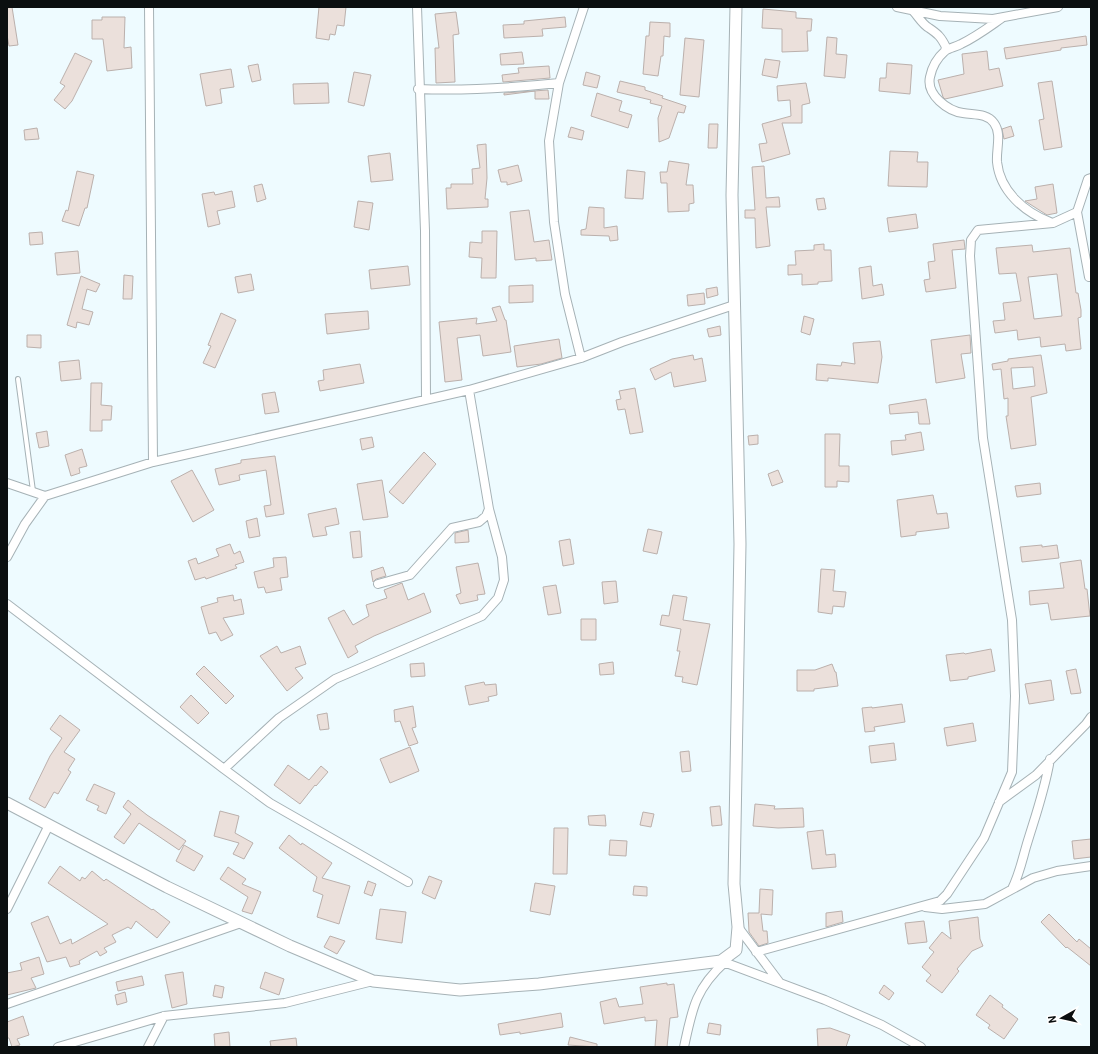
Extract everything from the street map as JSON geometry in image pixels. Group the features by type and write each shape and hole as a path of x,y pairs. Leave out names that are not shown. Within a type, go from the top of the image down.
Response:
{"street":[{"path":"150,7 153,462"},
{"path":"417,7 418,89 424,231 426,400"},
{"path":"581,358 565,294 554,222 549,141 558,83 584,7"},
{"path":"684,1047 695,1000 708,980 723,962 736,950 738,927 734,884 740,544 732,150 736,7"},
{"path":"897,7 913,11 956,17 1002,18 1058,7"},
{"path":"913,11 922,21 942,37 946,47 945,51"},
{"path":"1002,18 975,36 945,51 932,66 929,79 933,94 942,104 963,113 977,114 988,118 994,123 998,133 997,161 1004,186 1012,196 1034,216 1053,223"},
{"path":"418,89 457,91 494,90 558,83"},
{"path":"1089,278 1076,212 1088,179 1091,178"},
{"path":"756,952 940,901 948,894 984,838 1012,772 1015,696 1012,628 983,438 970,240 978,230 1053,223 1076,212"},
{"path":"7,557 25,524 45,496 153,462 469,390 581,358 622,342 734,306"},
{"path":"224,768 279,718 335,679 482,616 498,598 504,580 502,557 489,509 469,390"},
{"path":"7,483 45,496"},
{"path":"378,584 410,575 452,528 479,522 486,516 489,509"},
{"path":"7,604 270,803 408,882"},
{"path":"999,803 1036,775 1091,717"},
{"path":"1012,888 1020,872 1041,802 1050,759"},
{"path":"7,803 167,888 241,923 373,981 460,990 539,984 723,962 825,1000 882,1026 921,1047"},
{"path":"7,909 49,825"},
{"path":"920,907 942,909 985,904 1001,897 1012,888 1033,878 1057,871 1091,866"},
{"path":"7,1004 241,923"},
{"path":"738,927 781,983"},
{"path":"58,1047 164,1016 285,1003 373,981"},
{"path":"148,1047 164,1016"}],"lane":[{"path":"18,379 33,491"}],"building":[{"path":"12,7 18,45 9,46 7,35 7,8"},
{"path":"319,7 346,7 344,26 337,25 335,35 330,34 329,40 316,38"},
{"path":"763,9 796,12 796,18 812,19 811,31 807,31 808,51 782,52 782,29 762,28"},
{"path":"456,12 459,34 453,35 455,82 436,83 435,48 439,48 435,14"},
{"path":"102,17 125,17 124,48 131,47 132,68 107,71 103,39 92,39 92,20 102,20"},
{"path":"565,17 566,27 542,29 543,36 504,38 503,25 524,24 524,21"},
{"path":"650,22 670,23 670,37 664,36 663,56 661,56 658,76 643,74 646,36 649,36"},
{"path":"1086,36 1087,45 1061,48 1061,50 1006,59 1004,48"},
{"path":"827,37 837,38 836,54 847,55 845,78 824,76"},
{"path":"685,38 704,40 699,97 680,95"},
{"path":"987,51 989,70 999,68 1003,86 945,99 938,80 964,74 962,54"},
{"path":"522,52 524,64 501,65 500,54"},
{"path":"75,53 92,61 72,101 65,109 54,100 65,86 60,83"},
{"path":"765,59 780,61 777,78 762,75"},
{"path":"887,63 912,65 910,94 879,91 880,78 886,78"},
{"path":"258,64 261,80 252,82 248,66"},
{"path":"549,66 550,78 503,82 502,75 519,73 518,68"},
{"path":"231,69 234,87 220,89 222,103 206,106 200,74"},
{"path":"354,72 371,75 364,106 348,102"},
{"path":"586,72 600,76 597,88 583,85"},
{"path":"620,81 645,87 645,90 663,96 662,98 686,106 684,113 678,112 669,138 659,142 658,118 662,106 650,103 651,100 617,92"},
{"path":"1052,81 1062,147 1044,150 1039,120 1044,119 1038,83"},
{"path":"328,83 329,103 294,104 293,84"},
{"path":"806,83 810,103 802,105 802,123 782,123 790,154 762,162 759,144 767,143 762,124 791,116 790,100 778,101 777,86"},
{"path":"548,90 549,99 535,99 535,91 504,95 504,93"},
{"path":"597,93 622,101 619,111 632,115 628,128 591,116"},
{"path":"709,124 718,124 717,148 708,148"},
{"path":"1011,126 1014,136 1004,139 1002,129"},
{"path":"571,127 584,131 582,140 568,137"},
{"path":"37,128 39,139 25,140 24,130"},
{"path":"486,144 487,178 485,199 488,199 488,207 447,209 446,188 451,188 451,184 473,184 472,169 480,168 477,145"},
{"path":"890,151 918,152 917,162 928,162 927,187 888,186"},
{"path":"390,153 393,180 371,182 368,156"},
{"path":"669,161 689,164 686,185 693,185 694,203 689,204 689,211 668,212 667,183 661,183 660,172 667,172"},
{"path":"518,165 522,181 507,185 507,182 501,182 498,170"},
{"path":"764,166 766,198 779,197 780,207 766,207 770,246 756,248 755,218 745,218 745,210 755,210 752,167"},
{"path":"627,170 645,172 643,199 625,198"},
{"path":"77,171 94,175 87,208 85,208 79,226 62,221 66,210 68,211"},
{"path":"262,184 266,199 257,202 254,186"},
{"path":"1053,184 1057,213 1047,215 1025,201 1037,199 1035,187"},
{"path":"232,191 235,207 217,211 220,224 208,227 202,194 214,192 215,195"},
{"path":"824,198 826,209 818,210 816,199"},
{"path":"358,201 373,203 369,230 354,227"},
{"path":"589,207 604,208 604,228 617,226 618,240 610,241 609,236 581,235 581,230 586,229"},
{"path":"529,210 534,242 549,240 552,260 536,261 536,258 515,260 510,212"},
{"path":"916,214 918,228 889,232 887,218"},
{"path":"482,231 497,231 496,278 481,278 482,258 469,257 470,242 482,243"},
{"path":"42,232 43,244 30,245 29,233"},
{"path":"964,240 965,249 952,250 956,288 926,292 924,280 930,279 928,262 935,261 933,244"},
{"path":"824,244 824,250 831,250 832,281 802,285 802,274 788,275 788,265 796,265 795,251 814,250 814,245"},
{"path":"1032,245 1033,252 1070,248 1076,293 1078,293 1081,310 1081,317 1078,318 1081,349 1066,351 1065,344 1041,347 1040,337 1018,340 1017,330 995,333 993,321 1005,320 1003,303 1021,301 1016,273 999,274 996,248","holes":["1057,274 1062,316 1034,319 1028,277"]},
{"path":"78,251 80,273 57,275 55,253"},
{"path":"408,266 410,285 371,289 369,270"},
{"path":"871,266 873,286 882,284 884,295 862,299 859,268"},
{"path":"251,274 254,290 238,293 235,277"},
{"path":"124,275 133,276 132,299 123,299"},
{"path":"81,276 100,284 96,292 87,289 82,309 93,312 89,325 77,322 76,328 67,325"},
{"path":"533,285 533,302 509,303 509,286"},
{"path":"717,287 718,295 707,298 706,289"},
{"path":"704,293 705,304 688,306 687,295"},
{"path":"500,306 506,320 511,352 483,356 480,335 457,338 462,380 445,382 439,322 477,318 476,324 497,321 492,308"},
{"path":"368,311 369,329 327,334 325,314"},
{"path":"221,313 236,320 215,368 203,363 211,346 208,345"},
{"path":"804,316 814,319 810,335 801,332"},
{"path":"720,326 721,335 709,337 707,329"},
{"path":"27,335 41,335 41,348 27,347"},
{"path":"970,335 971,353 961,354 965,378 936,383 931,340"},
{"path":"559,339 562,358 541,364 517,367 514,346"},
{"path":"880,341 882,357 878,383 828,378 828,381 816,380 817,364 841,366 842,362 855,364 853,343"},
{"path":"693,355 694,360 702,358 706,381 674,387 671,372 655,380 650,369 672,359"},
{"path":"1041,355 1047,393 1031,397 1036,445 1011,449 1006,416 1008,416 1008,398 1004,399 1001,369 993,370 992,364 1008,361 1008,359","holes":["1033,367 1035,386 1013,389 1011,368"]},
{"path":"79,360 81,379 61,381 59,362"},
{"path":"360,364 364,383 320,391 318,381 324,380 323,370"},
{"path":"91,383 102,383 101,405 112,406 111,420 102,420 102,431 90,431"},
{"path":"635,388 643,432 630,434 625,409 618,410 616,400 621,399 619,391"},
{"path":"275,392 279,412 265,414 262,394"},
{"path":"926,399 930,424 919,424 918,412 890,414 889,405"},
{"path":"47,431 49,446 39,448 36,433"},
{"path":"921,432 924,450 892,455 891,441 906,440 905,435"},
{"path":"825,434 840,434 839,466 849,466 849,482 837,481 837,487 825,487"},
{"path":"758,435 758,444 749,445 748,436"},
{"path":"372,437 374,447 362,450 360,439"},
{"path":"82,449 87,466 79,468 80,473 71,476 65,455"},
{"path":"424,452 436,464 403,504 389,492"},
{"path":"275,456 284,514 266,517 264,506 271,505 266,470 239,475 240,480 219,485 215,469 241,463 241,460"},
{"path":"192,470 214,510 193,522 171,481"},
{"path":"778,470 783,482 772,486 768,474"},
{"path":"382,480 388,517 363,520 357,484"},
{"path":"1040,483 1041,494 1017,497 1015,486"},
{"path":"933,495 937,514 947,513 949,528 916,532 916,535 901,537 897,500"},
{"path":"336,508 339,524 325,527 327,535 313,537 308,514"},
{"path":"257,518 260,536 249,538 246,521"},
{"path":"648,529 662,532 657,554 643,551"},
{"path":"468,530 469,542 455,543 455,533"},
{"path":"360,531 362,557 353,558 350,532"},
{"path":"570,539 574,564 563,566 559,541"},
{"path":"230,544 234,554 240,551 244,562 235,565 237,568 206,579 205,577 195,580 188,561 196,558 198,564 219,556 216,549"},
{"path":"1042,545 1042,547 1057,545 1059,558 1022,562 1020,547"},
{"path":"286,557 288,577 280,578 282,590 266,593 264,587 258,588 254,572 274,567 273,558"},
{"path":"1081,560 1085,589 1087,589 1090,616 1051,620 1048,603 1030,605 1029,591 1064,588 1060,563"},
{"path":"478,563 485,594 477,595 478,600 460,604 456,595 461,593 456,567"},
{"path":"383,567 386,576 376,579 373,582 371,571"},
{"path":"821,569 835,570 833,591 846,592 844,607 833,606 832,614 818,612"},
{"path":"616,581 618,602 604,604 602,582"},
{"path":"402,583 408,600 424,593 431,612 374,636 355,646 358,652 348,658 328,618 344,610 353,625 369,616 366,605 387,598 384,590"},
{"path":"556,585 561,613 548,615 543,587"},
{"path":"233,595 234,601 241,599 244,614 223,618 233,635 221,641 216,632 209,634 201,607 218,602 217,598"},
{"path":"673,595 687,597 683,620 710,624 697,685 682,682 683,677 675,676 680,651 677,651 681,629 660,625 662,615 669,616"},
{"path":"581,619 596,619 596,640 581,640"},
{"path":"277,646 281,653 300,646 306,664 295,668 303,678 287,691 260,656"},
{"path":"991,649 995,671 968,677 968,679 950,681 946,655 965,654"},
{"path":"613,662 614,674 600,675 599,664"},
{"path":"424,663 425,676 411,677 410,664"},
{"path":"832,664 836,672 838,686 814,689 814,691 797,691 797,670 815,670"},
{"path":"204,666 234,696 226,704 196,674"},
{"path":"1076,669 1081,693 1071,694 1066,671"},
{"path":"1051,680 1054,700 1029,704 1025,684"},
{"path":"484,682 485,685 496,684 497,695 488,697 489,701 469,705 465,686"},
{"path":"191,695 209,713 198,724 180,707"},
{"path":"902,704 905,722 874,727 875,731 865,732 862,708"},
{"path":"413,706 416,727 412,728 418,743 409,746 400,721 395,722 394,710"},
{"path":"327,713 329,729 320,730 317,715"},
{"path":"60,715 80,730 64,752 75,759 68,770 71,772 58,794 54,792 45,808 29,799 50,756 62,738 50,729"},
{"path":"973,723 976,741 947,746 944,728"},
{"path":"894,743 896,760 871,763 869,746"},
{"path":"410,747 419,771 390,783 380,759"},
{"path":"689,751 691,771 682,772 680,752"},
{"path":"288,765 309,780 321,766 328,772 316,786 315,785 300,804 274,785"},
{"path":"94,784 115,793 106,814 97,810 99,806 86,800"},
{"path":"128,800 147,815 186,841 179,850 139,823 124,844 114,837 131,814 123,807"},
{"path":"755,804 775,806 774,809 803,808 804,827 778,828 753,826"},
{"path":"720,806 722,825 712,826 710,807"},
{"path":"220,811 239,816 235,833 253,843 244,859 233,854 239,843 214,836"},
{"path":"643,812 654,814 651,827 640,825"},
{"path":"605,815 606,826 589,825 588,816"},
{"path":"554,828 568,828 567,874 553,874"},
{"path":"823,830 826,855 835,854 836,867 812,869 807,832"},
{"path":"289,835 301,845 302,843 332,863 322,878 350,886 339,924 317,917 323,895 313,891 317,877 279,848"},
{"path":"1091,839 1091,857 1074,859 1072,841"},
{"path":"610,840 627,841 626,856 609,855"},
{"path":"184,845 203,856 194,871 176,861"},
{"path":"60,866 80,881 82,877 85,879 92,871 104,881 106,879 152,910 153,909 170,922 157,938 136,921 131,929 128,927 112,935 116,942 104,948 107,952 100,956 97,951 79,961 80,964 70,967 66,957 47,962 31,923 48,916 60,944 71,939 72,944 108,924 48,883"},
{"path":"228,867 246,879 242,884 261,892 252,914 242,911 248,897 220,879"},
{"path":"429,876 442,881 435,899 422,893"},
{"path":"368,881 376,884 372,896 364,893"},
{"path":"535,883 555,886 550,915 530,911"},
{"path":"634,886 647,887 647,896 633,895"},
{"path":"760,889 773,890 772,915 761,914 763,931 767,931 768,943 759,946 749,932 748,913 759,913"},
{"path":"380,909 406,912 402,943 376,939"},
{"path":"842,911 843,922 826,927 826,913"},
{"path":"1049,914 1077,942 1079,939 1091,949 1091,966 1067,947 1066,948 1041,922"},
{"path":"978,917 980,939 983,946 972,951 957,969 959,971 942,993 926,981 931,975 922,967 934,952 929,948 942,932 951,939 949,921"},
{"path":"924,921 927,942 908,944 905,923"},
{"path":"330,936 345,941 337,954 324,947"},
{"path":"39,957 44,974 31,978 36,988 7,995 7,973 22,970 20,963"},
{"path":"183,972 187,1004 172,1008 165,975"},
{"path":"265,972 284,979 279,995 260,988"},
{"path":"142,976 144,985 118,991 116,982"},
{"path":"667,983 667,985 674,984 678,1017 670,1018 667,1047 655,1047 657,1020 645,1021 645,1017 604,1024 600,1002 616,998 619,1007 643,1004 640,987"},
{"path":"215,985 224,987 222,998 213,996"},
{"path":"884,985 894,993 889,1000 879,993"},
{"path":"125,992 127,1002 117,1005 115,995"},
{"path":"990,995 1003,1005 1002,1007 1018,1019 1004,1039 988,1028 990,1025 976,1015"},
{"path":"561,1013 563,1027 520,1034 520,1032 500,1035 498,1024"},
{"path":"23,1016 29,1035 17,1039 20,1045 12,1047 9,1038 7,1038 7,1022"},
{"path":"709,1023 721,1025 720,1035 707,1033"},
{"path":"830,1028 850,1035 846,1047 818,1047 817,1029"},
{"path":"229,1032 230,1047 215,1047 214,1034"},
{"path":"570,1037 597,1044 597,1047 568,1045"},
{"path":"296,1038 297,1047 271,1047 270,1041"}]}
